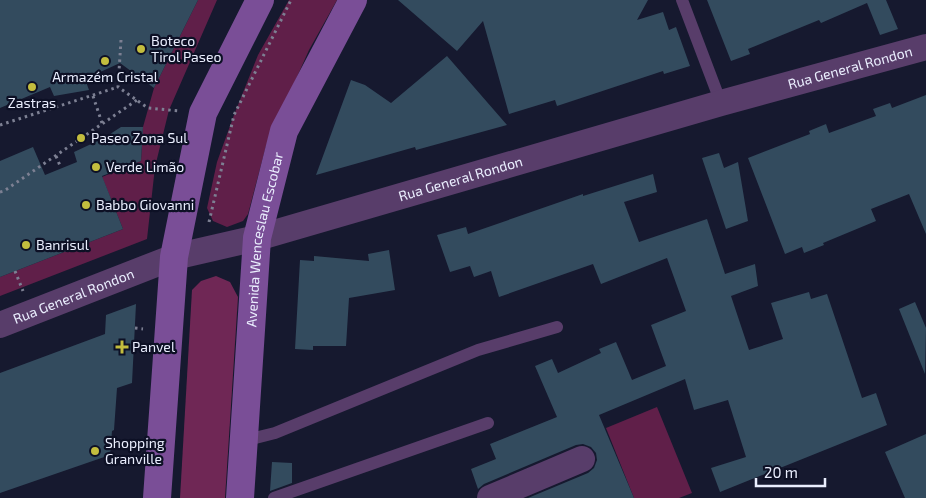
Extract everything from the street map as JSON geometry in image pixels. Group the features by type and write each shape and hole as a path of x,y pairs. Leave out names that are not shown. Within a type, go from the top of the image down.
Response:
{"main road":[{"path":"154,497 174,257 203,112 260,0"},
{"name":"Avenida Wenceslau Escobar","path":"240,498 257,238 284,131 353,0"}],"street":[{"name":"Rua General Rondon","path":"0,325 174,257 257,238 721,103 926,47"},
{"path":"490,498 582,459"}],"lane":[{"path":"682,0 721,103"},
{"path":"243,441 275,432 478,350 557,327"},
{"path":"274,498 488,423"}],"path":[{"path":"118,86 121,40"},
{"path":"118,86 148,108 203,112"},
{"path":"0,125 93,96 118,86"},
{"path":"93,96 102,124"},
{"path":"0,192 137,100"},
{"path":"56,156 61,168"}],"shaded area":[{"path":"198,0 217,0 169,110 155,167 147,239 0,296 0,277 123,229 102,177 141,161 143,127 154,88"},
{"path":"289,0 337,0 309,50 266,146 248,214 243,221 227,227 213,221 207,208 217,162 258,55"},
{"path":"216,276 230,282 238,297 225,498 180,498 192,290 201,281"},
{"path":"657,407 692,493 679,498 634,498 606,428"}],"building":[{"path":"0,0 198,0 154,88 120,63 85,79 89,90 54,96 50,87 0,108"},
{"path":"398,0 648,0 637,20 663,12 669,30 676,27 690,66 664,74 663,71 557,106 555,100 509,114 483,21 457,51"},
{"path":"707,0 886,0 898,29 880,35 867,3 821,23 819,20 748,49 750,54 731,61"},
{"path":"447,56 507,125 416,150 415,147 316,175 351,80 365,85 391,103"},
{"path":"926,95 926,234 909,194 871,209 876,221 804,253 802,247 785,254 748,158 810,134 809,131 826,124 829,133 876,116 873,109 890,103 892,108"},
{"path":"121,127 143,127 141,161 102,176 123,229 0,277 0,161 33,147 45,175 77,162 74,152 104,138"},
{"path":"719,153 724,168 738,162 748,221 726,229 702,158"},
{"path":"653,174 657,192 624,202 639,242 707,219 725,274 755,264 758,286 731,296 749,350 783,339 771,303 809,292 811,299 827,294 862,398 876,393 887,425 720,492 711,468 746,457 728,400 694,410 685,379 599,415 634,498 528,498 588,473 594,468 597,460 596,453 591,447 583,444 576,445 484,484 478,489 471,469 496,459 490,444 557,417 535,366 552,359 558,373 601,353 599,349 616,342 632,380 666,366 651,325 686,311 667,258 601,284 593,264 499,297 491,271 474,277 470,266 450,272 437,235 466,227 468,234 583,194 583,196"},
{"path":"389,250 395,290 349,298 346,346 313,346 313,350 295,349 300,260 314,261 314,256 369,261 368,254"},
{"path":"915,302 926,328 925,374 899,309"},
{"path":"136,304 132,383 117,388 110,455 0,493 0,373 105,334 106,315"},
{"path":"926,434 926,498 905,498 885,452"},
{"path":"272,462 292,463 292,483 270,491"}],"place":[{"name":"Boteco Tirol Paseo","path":"141,49"},
{"name":"Armazém Cristal","path":"105,61"},
{"name":"Zastras","path":"32,87"},
{"name":"Paseo Zona Sul","path":"81,138"},
{"name":"Verde Limão","path":"96,167"},
{"name":"Babbo Giovanni","path":"86,205"},
{"name":"Banrisul","path":"26,245"},
{"name":"Panvel","path":"122,347"},
{"name":"Shopping Granville","path":"95,451"}]}
